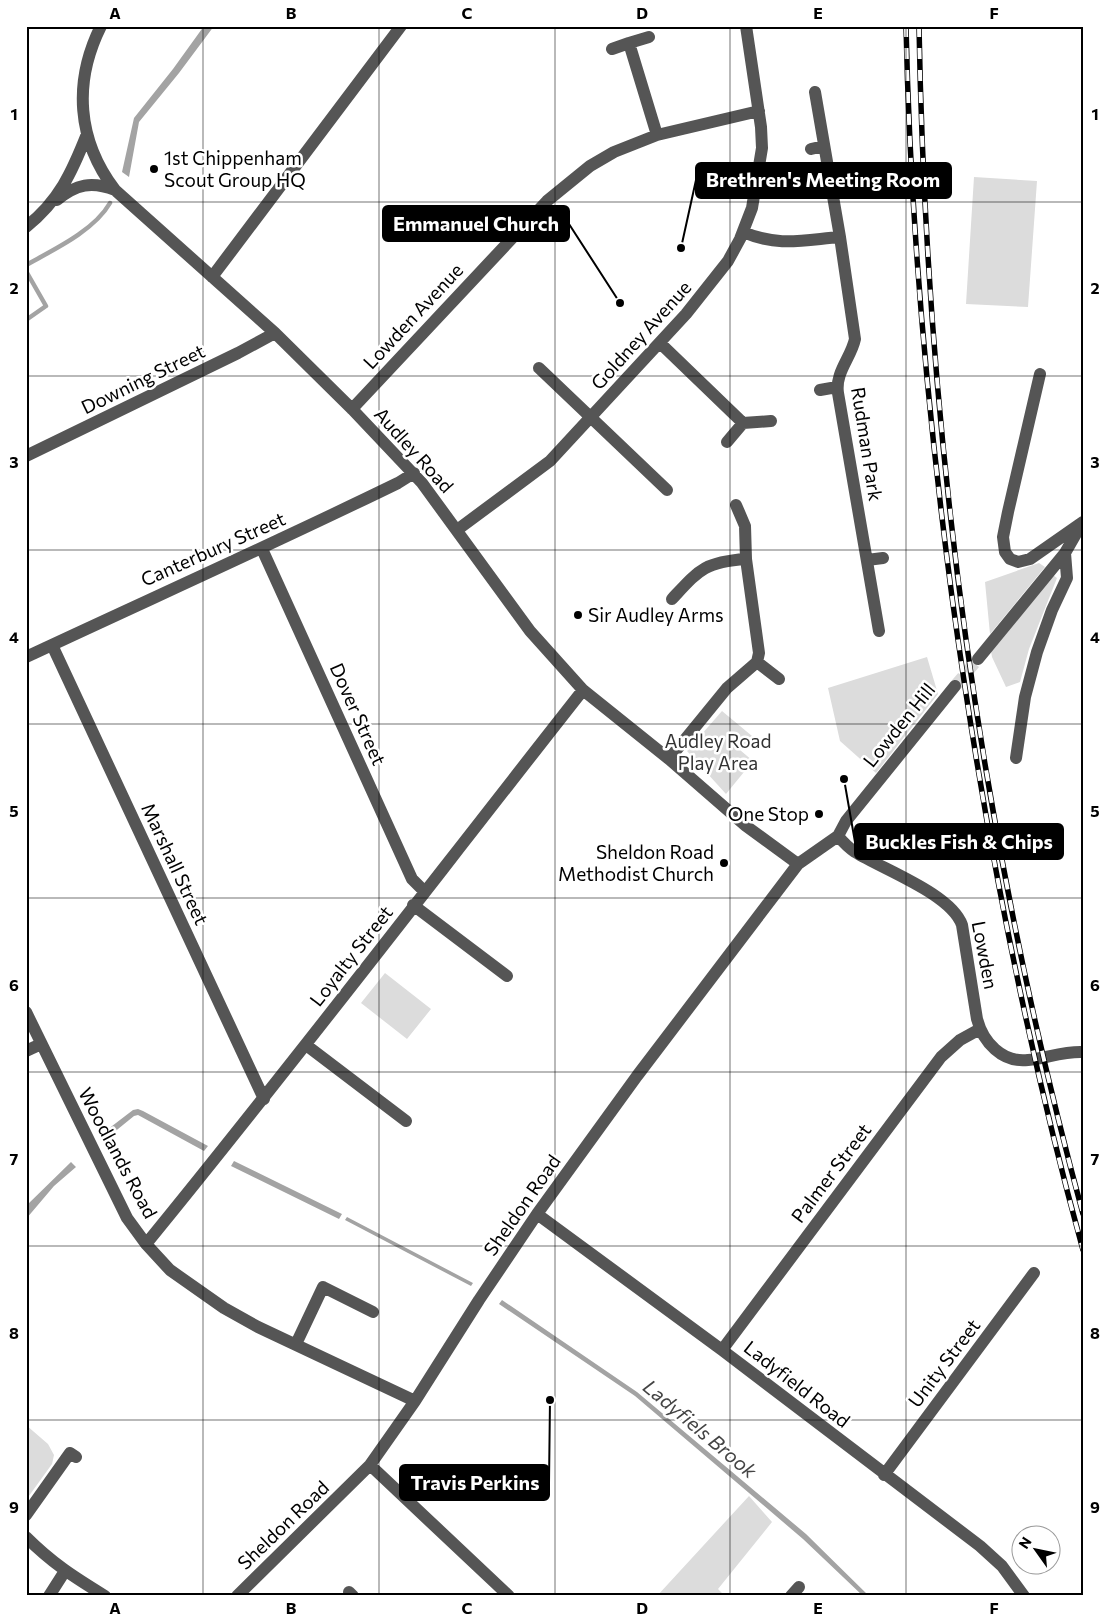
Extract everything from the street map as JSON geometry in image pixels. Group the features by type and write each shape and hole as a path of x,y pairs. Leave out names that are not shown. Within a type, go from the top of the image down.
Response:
{"street":[{"name":"Audley Road","path":"102,26 90,54 84,76 83,102 87,134 96,161 115,190 275,333 414,473 530,631 583,690 746,826 798,864"},
{"path":"212,276 400,26"},
{"name":"Goldney Avenue","path":"457,530 550,461 660,343 720,273 728,261 743,232 752,208 762,148 759,111 746,26"},
{"path":"612,49 649,37"},
{"path":"629,43 657,135"},
{"name":"Rudman Park","path":"815,92 855,339 851,353 840,373 837,387 879,631"},
{"name":"Lowden Avenue","path":"352,409 547,201 590,166 614,152 657,135 759,111"},
{"path":"48,208 69,177 87,134"},
{"path":"811,149 824,146"},
{"path":"26,227 62,196 81,185 96,184 115,190"},
{"path":"743,232 761,239 782,242 840,237"},
{"name":"Downing Street","path":"26,456 238,353 275,333"},
{"path":"660,343 742,423"},
{"path":"539,368 667,490"},
{"path":"1040,374 1003,537 1005,552 1010,559 1018,562 1030,559 1083,522"},
{"path":"820,390 837,387"},
{"path":"727,442 742,423 771,421"},
{"name":"Canterbury Street","path":"26,657 141,602 262,549 398,483 414,473"},
{"path":"668,759 727,688 757,662 757,637 746,559 745,526 736,505"},
{"path":"978,659 1065,553 1083,522"},
{"name":"Dover Street","path":"262,549 412,878 424,892"},
{"path":"1016,758 1025,697 1037,652 1052,610 1067,578 1065,553"},
{"path":"867,560 883,558"},
{"path":"672,599 696,574 705,568 721,562 746,559"},
{"name":"Marshall Street","path":"52,645 264,1099"},
{"path":"757,662 779,679"},
{"name":"Lowden Hill","path":"838,836 846,821 954,686"},
{"name":"Loyalty Street","path":"146,1244 264,1099 583,690"},
{"name":"Sheldon Road","path":"237,1596 370,1465 537,1214 637,1076 798,864 838,836"},
{"name":"Lowden","path":"838,836 853,851 934,895 957,914 962,926 980,1029 992,1048 1006,1056 1026,1061 1083,1052"},
{"path":"413,906 507,976"},
{"name":"Woodlands Road","path":"26,1012 127,1218 146,1244 170,1270 202,1294 258,1327 414,1401"},
{"name":"Palmer Street","path":"722,1350 941,1058 953,1045 980,1029"},
{"path":"26,1051 41,1044"},
{"path":"306,1045 406,1120"},
{"name":"Ladyfield Road","path":"537,1214 722,1350 884,1475 980,1546 1002,1566 1024,1596"},
{"name":"Unity Street","path":"884,1475 1034,1273"},
{"path":"296,1344 323,1287 373,1312"},
{"path":"26,1515 70,1452"},
{"path":"370,1465 509,1596"},
{"path":"26,1537 44,1555 65,1571 105,1596"},
{"path":"49,1596 65,1571"}],"green space":[{"path":"974,177 1037,181 1028,307 966,304"},
{"path":"1039,563 1045,567 990,634 985,582"},
{"path":"1053,575 1057,578 1029,649 1020,682 1006,687 991,651"},
{"path":"927,657 938,694 876,773 840,741 828,688"},
{"name":"Audley Road Play Area","path":"722,711 752,736 740,750 753,761 726,794 687,751"},
{"path":"385,973 431,1009 407,1039 361,1003"},
{"path":"26,1425 48,1444 54,1455 52,1464 26,1500"},
{"path":"749,1496 772,1522 718,1589 725,1596 657,1596"}],"shaded area":[{"path":"204,26 214,26 139,122 129,177 122,172 134,118"},
{"path":"138,1109 208,1146 204,1151 138,1115 134,1116 102,1142 99,1136 133,1110"},
{"path":"234,1161 342,1214 339,1219 231,1166"},
{"path":"71,1162 76,1167 54,1186 26,1219 26,1206"},
{"path":"347,1217 473,1283 471,1286 345,1220"},
{"path":"502,1300 637,1392 806,1534 869,1596 863,1596 803,1539 635,1396 499,1304"}],"waterway":[{"path":"26,265 84,231 103,213 110,203"},
{"path":"26,271 46,306 26,320"}],"tunnel":[{"path":"955,686 978,659"}],"railway":[{"path":"906,26 911,169 921,312 935,455 952,597 977,762 1007,926 1042,1089 1083,1250"},
{"path":"919,26 924,176 933,326 946,476 964,625 987,774 1014,922 1046,1069 1083,1214"}],"place":[{"name":"1st Chippenham Scout Group HQ","path":"154,169"},
{"name":"Brethren's Meeting Room","path":"681,248"},
{"name":"Emmanuel Church","path":"620,303"},
{"name":"Sir Audley Arms","path":"578,615"},
{"name":"Buckles Fish & Chips","path":"844,779"},
{"name":"One Stop","path":"819,814"},
{"name":"Sheldon Road Methodist Church","path":"724,863"},
{"name":"Travis Perkins","path":"550,1400"}],"water label":[{"name":"Ladyfiels Brook","path":"700,1429"}]}
